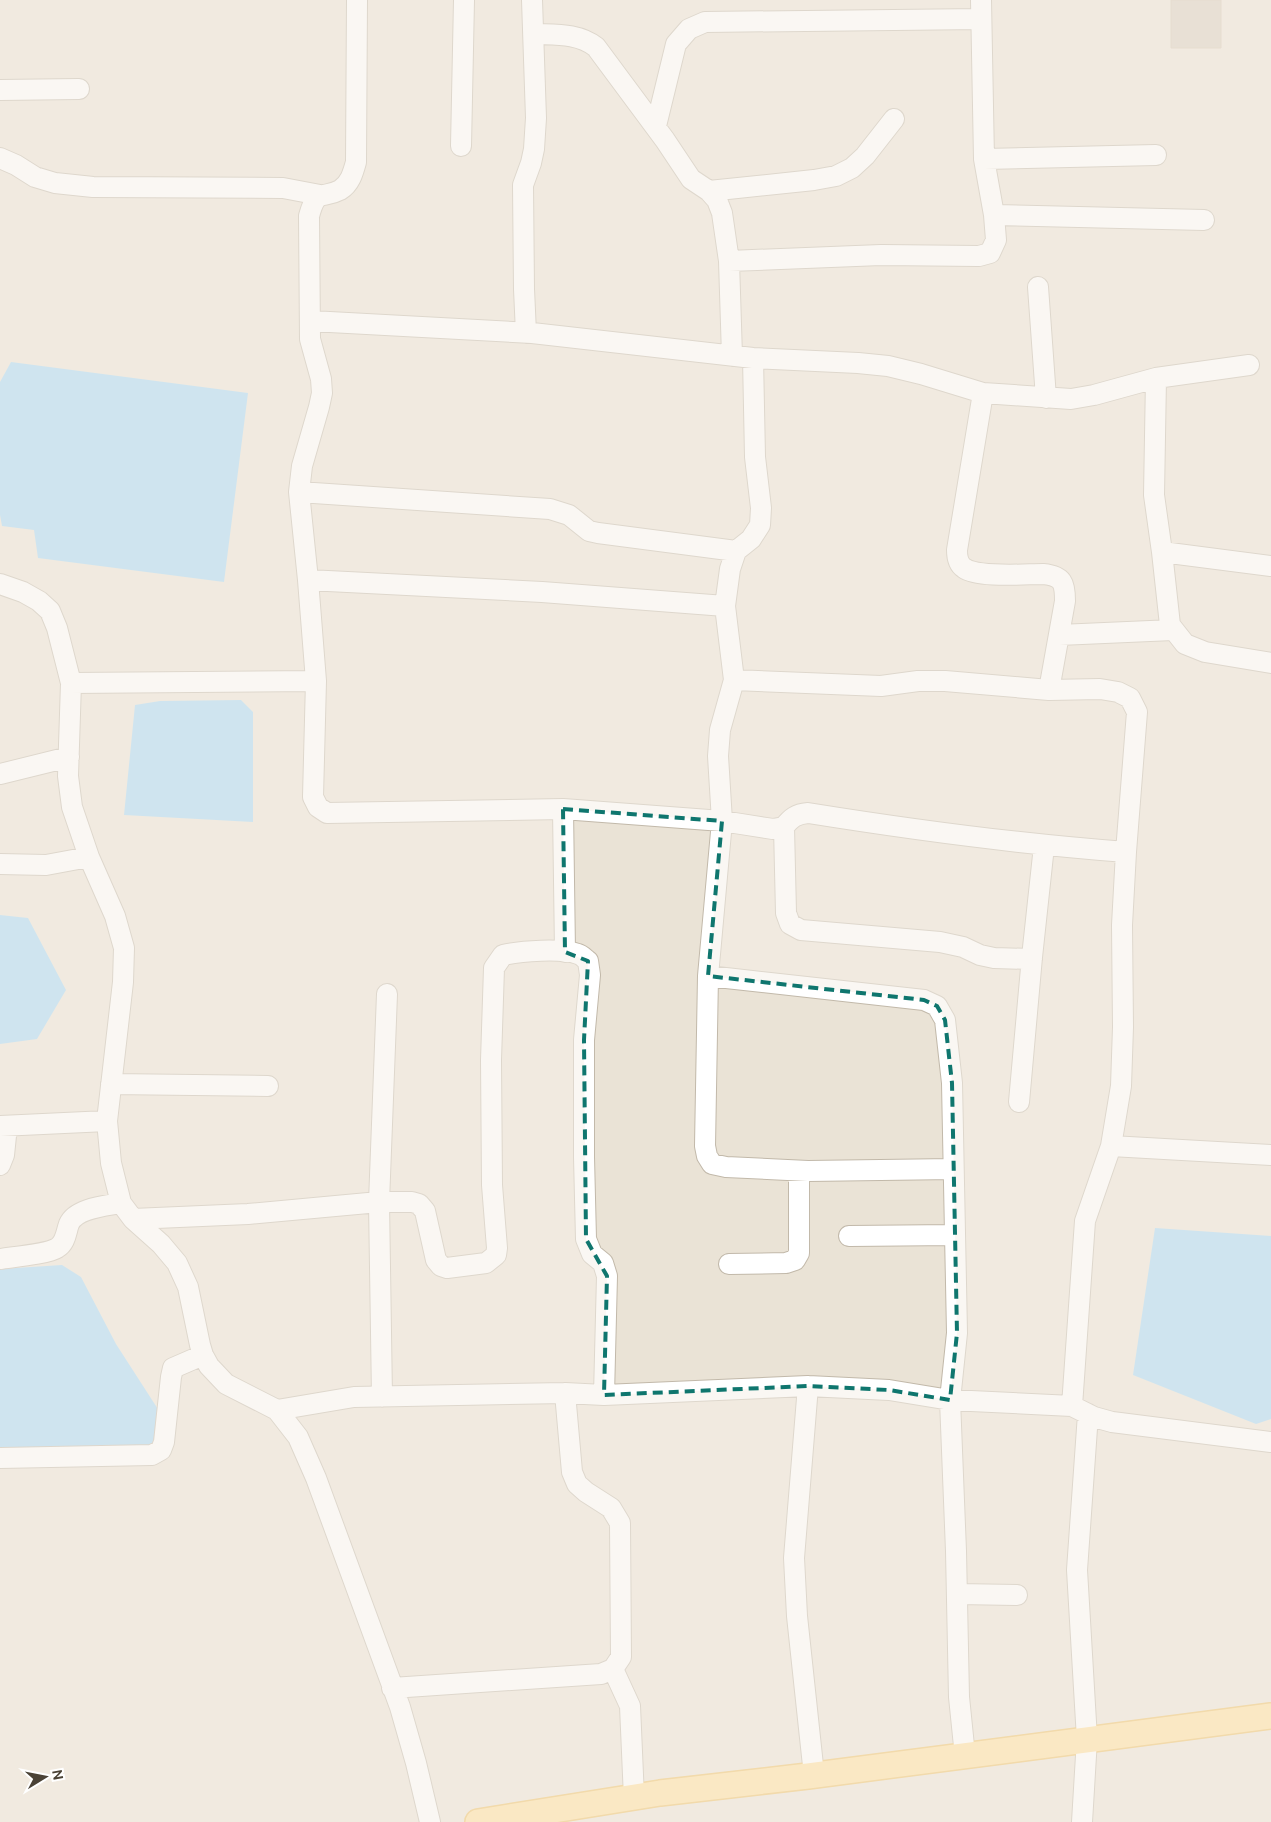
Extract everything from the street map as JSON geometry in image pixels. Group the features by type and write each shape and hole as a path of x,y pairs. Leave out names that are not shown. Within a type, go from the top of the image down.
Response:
{"main road":[{"path":"478,1822 634,1798 1271,1716"}],"street":[{"path":"0,158 35,176 55,183 94,187 283,188 320,195 341,190 352,177 356,162 357,0"},
{"path":"461,146 464,0"},
{"path":"526,333 523,185 534,149 536,118 532,0"},
{"path":"656,126 676,44 690,29 705,22 981,10 984,158 994,215 996,240 990,253 979,256 881,255 729,261"},
{"path":"534,34 576,36 587,40 596,47 656,126 691,179 709,191 717,200 722,213 729,261 732,356"},
{"path":"0,90 79,89"},
{"path":"709,191 836,176 852,168 865,156 894,119"},
{"path":"984,158 1156,155"},
{"path":"320,195 313,202 310,216 310,339 322,393 320,406 302,466 299,492 316,681 313,797 318,807 327,813 562,809 722,821 773,829 784,827 798,814 808,813 914,830 1044,846 1126,852"},
{"path":"994,215 1204,220"},
{"path":"1038,287 1046,398"},
{"path":"311,320 526,333 753,358 858,362 888,366 983,393 1046,398 1079,398 1156,378 1249,365"},
{"path":"753,358 755,457 761,508 760,525 751,538 736,551 730,569 725,606 734,680 720,730 718,756 722,821 708,976 705,1146 707,1156 712,1164 726,1168 799,1171 953,1169"},
{"path":"1156,378 1153,481 1170,625 1185,644 1205,652 1271,663"},
{"path":"983,393 957,559 964,568 982,574 1053,575 1061,580 1065,588 1065,601 1049,690"},
{"path":"299,492 550,509 569,515 589,531 736,551"},
{"path":"1162,552 1271,566"},
{"path":"308,580 542,592 725,606"},
{"path":"0,584 24,592 39,601 50,611 57,628 71,683 68,776 72,807 89,857 115,916 124,948 123,982 107,1121 111,1162 121,1203 133,1219 161,1244 177,1263 188,1287 203,1355 209,1366 226,1384 277,1410 298,1437 316,1478 392,1688 416,1763 430,1822"},
{"path":"1059,635 1173,630"},
{"path":"734,680 881,686 918,681 945,681 1049,690 1100,689 1118,692 1130,698 1137,712 1122,925 1122,1068 1118,1110 1110,1146 1085,1221 1077,1570 1087,1739 1082,1822"},
{"path":"71,683 316,681"},
{"path":"0,774 69,757"},
{"path":"562,809 565,952"},
{"path":"784,827 786,913 790,924 801,930 940,942 963,947 980,955 994,958 1032,959"},
{"path":"1018,1102 1044,846"},
{"path":"0,864 46,865 89,857"},
{"path":"133,1219 248,1214 379,1202 412,1202 419,1204 425,1211 436,1260 441,1266 447,1268 486,1263 496,1255 498,1248 492,1166 491,1060 494,968 503,955 519,951 580,954 588,961 590,976 584,1040 586,1239 592,1254 603,1263 607,1276 604,1395"},
{"path":"708,976 924,1000 936,1006 945,1020 952,1083 957,1333 950,1400 959,1697 965,1756"},
{"path":"382,1397 379,1202 387,994"},
{"path":"111,1084 268,1086"},
{"path":"0,1165 4,1155 4,1126 107,1121"},
{"path":"1110,1146 1271,1155"},
{"path":"729,1264 786,1263 795,1260 799,1253 799,1171"},
{"path":"0,1259 57,1248 64,1240 70,1222 75,1216 83,1212 121,1203"},
{"path":"849,1236 954,1235"},
{"path":"0,1458 152,1455 161,1450 164,1442 171,1377 174,1368 203,1355"},
{"path":"808,1386 794,1558 797,1616 814,1776"},
{"path":"277,1410 354,1397 565,1393 604,1395 808,1386 890,1390 950,1400 1080,1410 1112,1422 1271,1442"},
{"path":"392,1688 601,1674 613,1669 621,1657 620,1522 611,1508 577,1484 572,1472 565,1393"},
{"path":"957,1594 1017,1594"},
{"path":"613,1669 630,1706 634,1798"}],"highlighted area":[{"path":"563,809 722,821 708,976 924,1000 937,1006 945,1020 952,1083 957,1333 950,1400 889,1390 808,1386 604,1395 607,1276 586,1239 584,1040 588,961 565,952"}],"shaded area":[{"path":"0,0 1271,0 1271,1822 0,1822"}],"water":[{"path":"11,362 248,393 224,582 38,558 34,530 2,526 0,515 0,382"},
{"path":"241,700 253,712 253,822 124,815 135,705 160,701"},
{"path":"0,915 28,918 66,990 37,1039 0,1044"},
{"path":"1155,1228 1271,1236 1271,1419 1256,1424 1133,1375"},
{"path":"62,1265 81,1277 116,1344 165,1420 155,1448 0,1449 0,1269"}],"building":[{"path":"1171,0 1221,0 1221,48 1171,48"}]}
